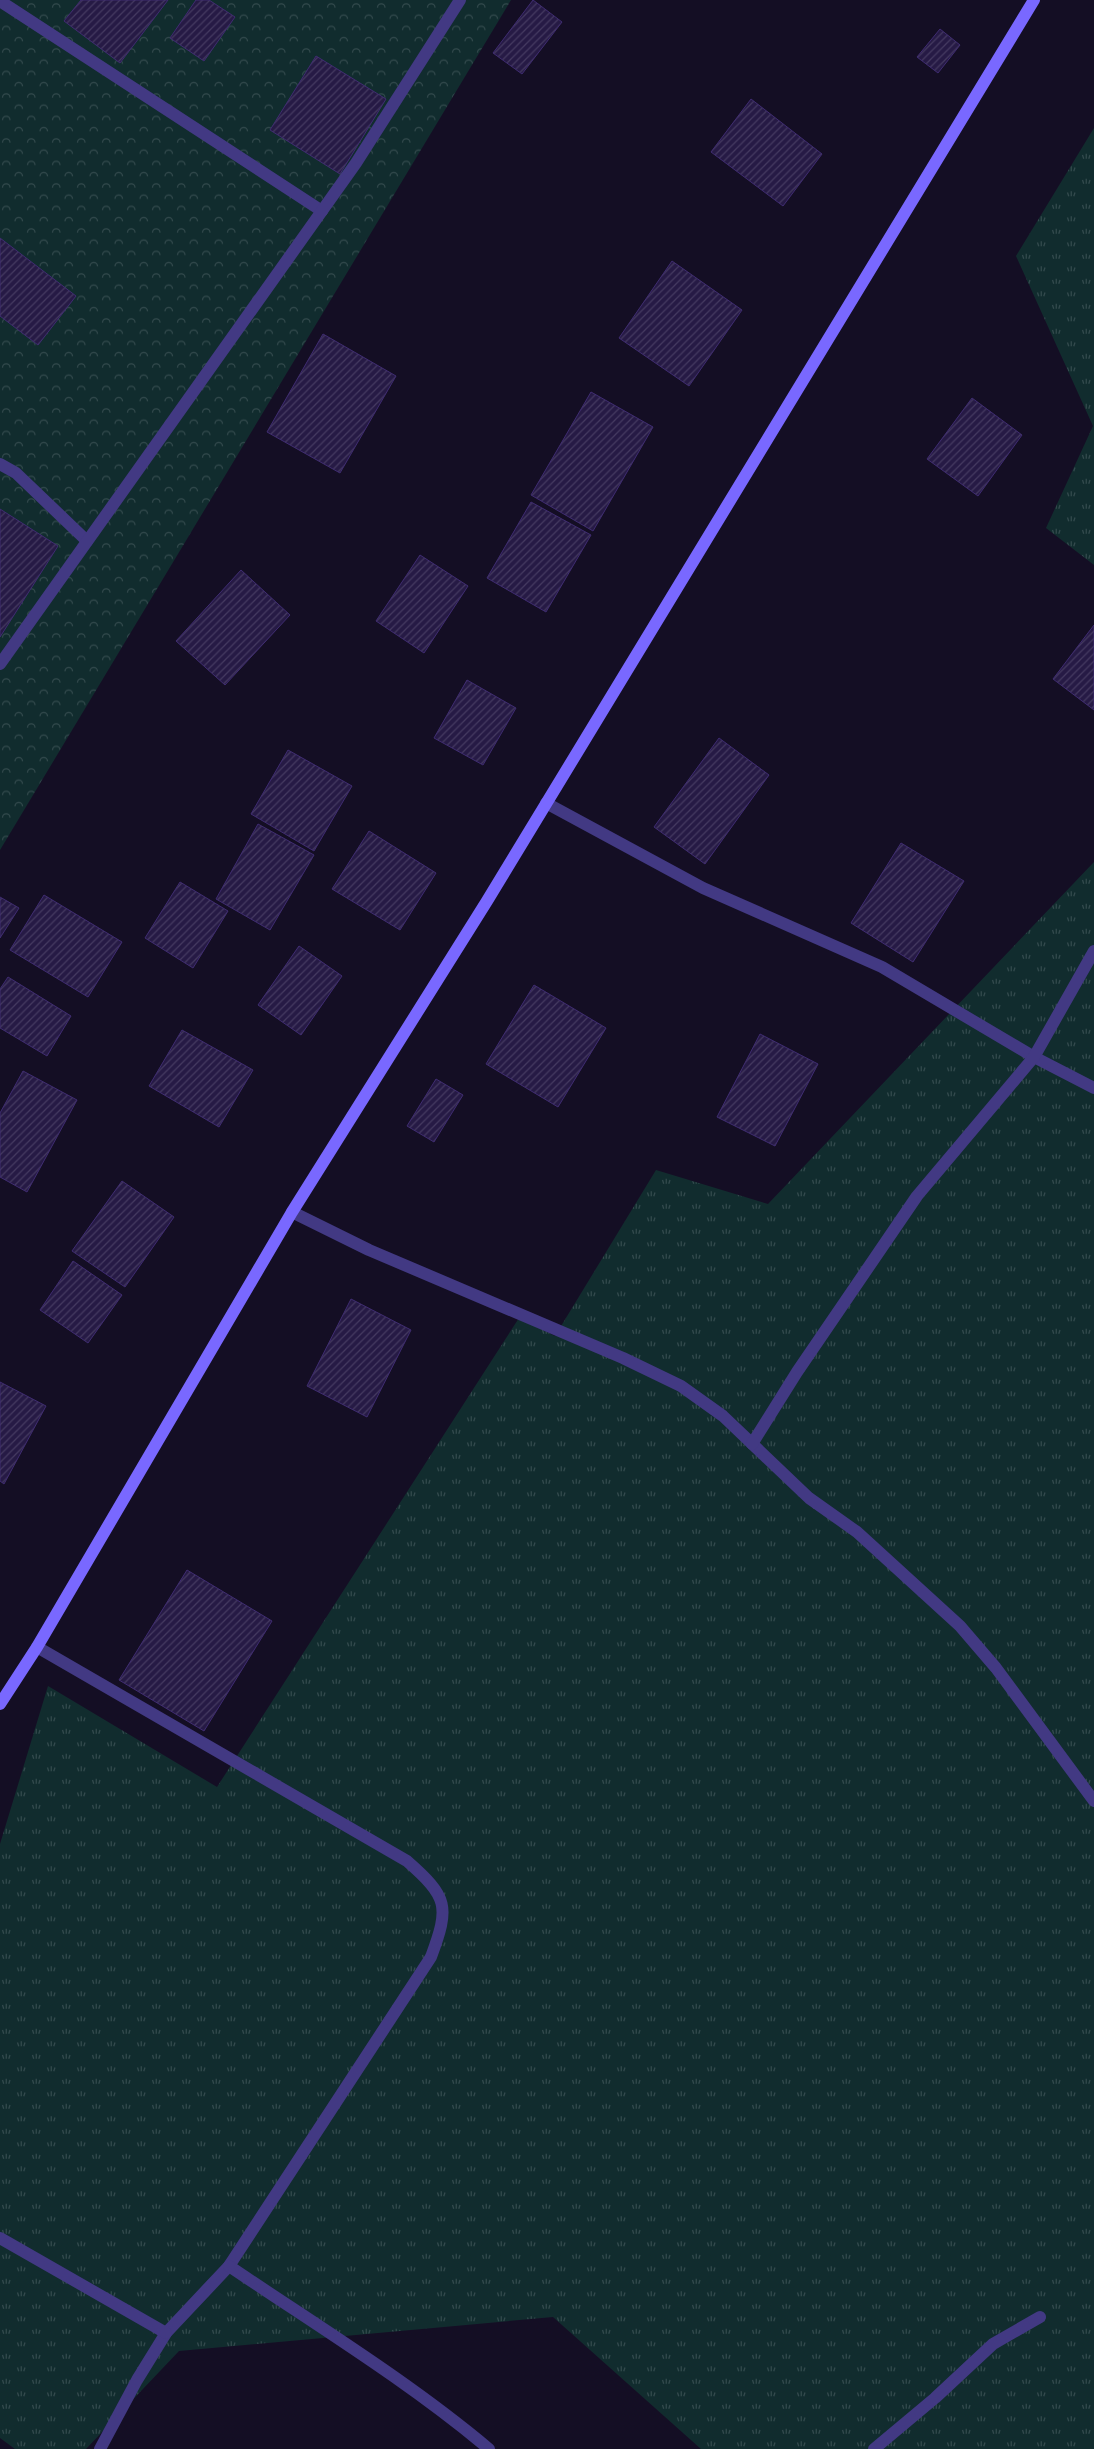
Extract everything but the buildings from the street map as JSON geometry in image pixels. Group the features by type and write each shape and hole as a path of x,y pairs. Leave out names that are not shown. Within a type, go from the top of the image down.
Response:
{"main road":[{"path":"0,1704 37,1647 292,1212 487,902 1034,0"}],"street":[{"path":"0,664 356,163 460,0"},
{"path":"0,1 322,211"},
{"path":"0,464 16,473 87,541"},
{"path":"546,803 703,888 882,967 1034,1058 1094,1088"},
{"path":"752,1444 797,1372 917,1196 1034,1058 1094,951"},
{"path":"292,1212 369,1250 614,1354 681,1386 723,1416 809,1498 857,1532 960,1626 1002,1675 1094,1801"},
{"path":"37,1647 407,1861 430,1881 442,1900 443,1924 431,1957 229,2266 166,2333 137,2380 100,2449"},
{"path":"0,2238 166,2333"},
{"path":"229,2266 364,2357 462,2427 489,2449"},
{"path":"874,2449 935,2398 993,2344 1040,2317"}],"green space":[{"path":"0,0 511,0 0,850"},
{"path":"1094,128 1094,565 1046,528 1093,426 1016,256"},
{"path":"1094,862 1094,2449 701,2449 553,2317 179,2351 86,2449 15,2449 0,2438 0,1844 48,1686 217,1787 519,1318 555,1336 656,1170 768,1204"}]}
